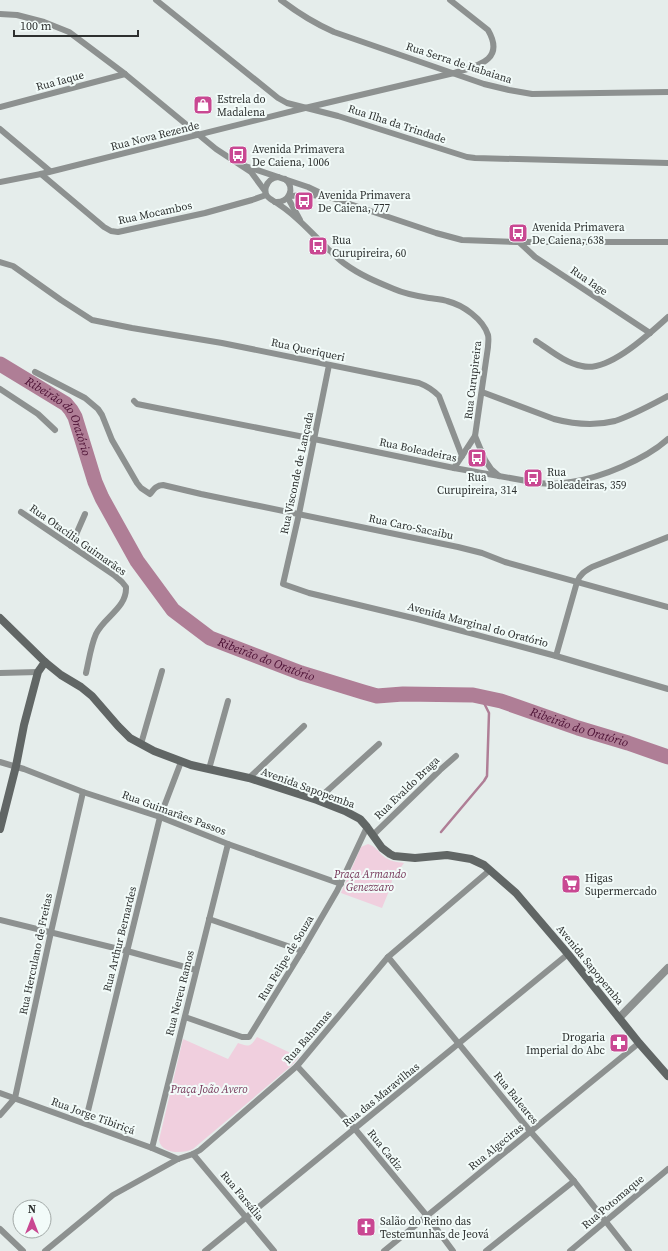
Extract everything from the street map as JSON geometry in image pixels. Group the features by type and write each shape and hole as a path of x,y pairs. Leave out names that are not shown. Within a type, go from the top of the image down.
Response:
{"main road":[{"name":"Avenida Sapopemba","path":"0,618 45,662 92,696 122,731 130,738 154,751 181,762 249,778 317,800 345,811 356,816 367,827 382,848 394,856 415,858 438,855 454,856 471,859 484,865 516,893 568,954 639,1043 668,1076"},
{"path":"0,829 38,672 45,662"}],"street":[{"name":"Rua Ilha da Trindade","path":"156,0 278,98 287,103 338,116 467,157 668,163"},
{"name":"Rua Serra de Itabaiana","path":"281,0 314,23 334,32 484,84 509,90 532,94 668,92"},
{"name":"Rua Nova Rezende","path":"0,182 41,174 305,108 454,73 487,61 492,55 493,44 488,30 450,0"},
{"path":"0,14 17,15 44,22 69,32 125,74 216,149 251,172 271,200 281,202 288,197 309,195 329,197"},
{"name":"Rua Iaque","path":"0,107 125,74"},
{"path":"0,129 50,171"},
{"path":"242,165 308,187 329,197 436,233 462,240 519,242 668,242"},
{"name":"Rua Mocambos","path":"41,174 104,227 118,232 205,213 252,200 266,193"},
{"path":"266,193 268,182 272,178 281,178 288,181 290,186 288,197"},
{"name":"Rua Curupireira","path":"288,197 301,223"},
{"name":"Rua Curupireira","path":"275,202 301,223 345,264 365,276 398,291 458,305 479,320 488,336 488,347 475,436 462,456"},
{"name":"Rua Iage","path":"519,242 535,257 650,334"},
{"name":"Rua Queriqueri","path":"0,262 13,266 92,320 126,327 222,342 419,383 433,390 439,396 462,456"},
{"path":"536,341 558,356 588,367 601,364 631,349 668,317"},
{"name":"Rua Visconde de Lançada","path":"283,584 299,514 329,365"},
{"name":"Rua Caro-Sacaibu","path":"35,372 85,398 92,404 102,415 116,448 137,483 141,488 150,494 155,488 163,485 458,547 482,553 505,562 668,607"},
{"path":"0,389 38,414 55,430"},
{"path":"482,392 554,419 566,422 584,423 615,420 668,396"},
{"name":"Rua Boleadeiras","path":"134,400 140,404 157,408 454,468 500,477 550,484 577,481 606,473 633,462 652,451 668,439"},
{"name":"Rua Curupireira","path":"475,436 485,460 491,469 500,477"},
{"path":"454,468 462,456"},
{"name":"Rua Otacília Guimarães","path":"21,512 114,575 125,585 126,590 121,604 96,633 86,673"},
{"path":"71,546 85,514"},
{"path":"556,656 577,582 583,573 668,537"},
{"name":"Avenida Marginal do Oratório","path":"283,584 309,593 556,656 668,689"},
{"path":"141,744 162,671"},
{"path":"0,673 38,672"},
{"path":"209,769 228,701"},
{"path":"249,778 304,726"},
{"path":"317,800 379,744"},
{"name":"Rua Evaldo Braga","path":"373,835 456,756"},
{"name":"Rua Guimarães Passos","path":"0,762 16,766 83,792 160,817 228,844 341,884"},
{"name":"Rua Arthur Bernardes","path":"84,1123 160,817 181,762"},
{"name":"Rua Herculano de Freitas","path":"0,1115 15,1098 83,792"},
{"name":"Rua Felipe de Souza","path":"185,1017 242,1037 249,1037 341,884 367,827"},
{"name":"Rua Nereu Ramos","path":"152,1148 228,844"},
{"name":"Rua Bahamas","path":"45,1251 113,1195 178,1159 200,1150 297,1066 388,957 490,870"},
{"path":"209,919 302,951"},
{"path":"0,920 127,951 196,970"},
{"name":"Rua das Maravilhas","path":"206,1251 568,954"},
{"name":"Rua Baleares","path":"388,957 530,1131 574,1181 629,1251"},
{"path":"619,1018 668,968"},
{"name":"Rua Algeciras","path":"384,1251 639,1043"},
{"name":"Rua Cadiz","path":"297,1066 355,1129 454,1251"},
{"name":"Rua Jorge Tibiriçá","path":"0,1093 152,1148 178,1159"},
{"name":"Rua Farsália","path":"193,1154 274,1251"},
{"name":"Rua Potomaque","path":"570,1251 668,1169"},
{"path":"486,1251 574,1181"},
{"path":"0,1230 24,1251"}],"green space":[{"name":"Praça Armando Genezzaro","path":"368,844 375,847 388,859 395,862 404,863 392,880 382,908 341,893 361,847"},
{"name":"Praça João Avero","path":"257,1037 299,1057 291,1066 193,1149 184,1152 173,1152 164,1148 159,1140 183,1039 228,1059 238,1043 249,1045 253,1043"}],"waterway":[{"name":"Ribeirão do Oratório","path":"0,364 66,404 71,410 75,417 95,482 102,498 137,561 173,610 210,638 301,673 377,696 403,694 473,695 501,701 668,757"},
{"path":"441,832 487,776 489,713 481,697"}],"place":[{"name":"Estrela do Madalena","path":"203,105"},
{"name":"Avenida Primavera De Caiena, 1006","path":"238,155"},
{"name":"Avenida Primavera De Caiena, 777","path":"304,201"},
{"name":"Avenida Primavera De Caiena, 638","path":"518,233"},
{"name":"Rua Curupireira, 60","path":"318,246"},
{"name":"Rua Curupireira, 314","path":"477,458"},
{"name":"Rua Boleadeiras, 359","path":"533,478"},
{"name":"Higas Supermercado","path":"571,884"},
{"name":"Drogaria Imperial do Abc","path":"619,1043"},
{"name":"Salão do Reino das Testemunhas de Jeová","path":"366,1227"}]}
